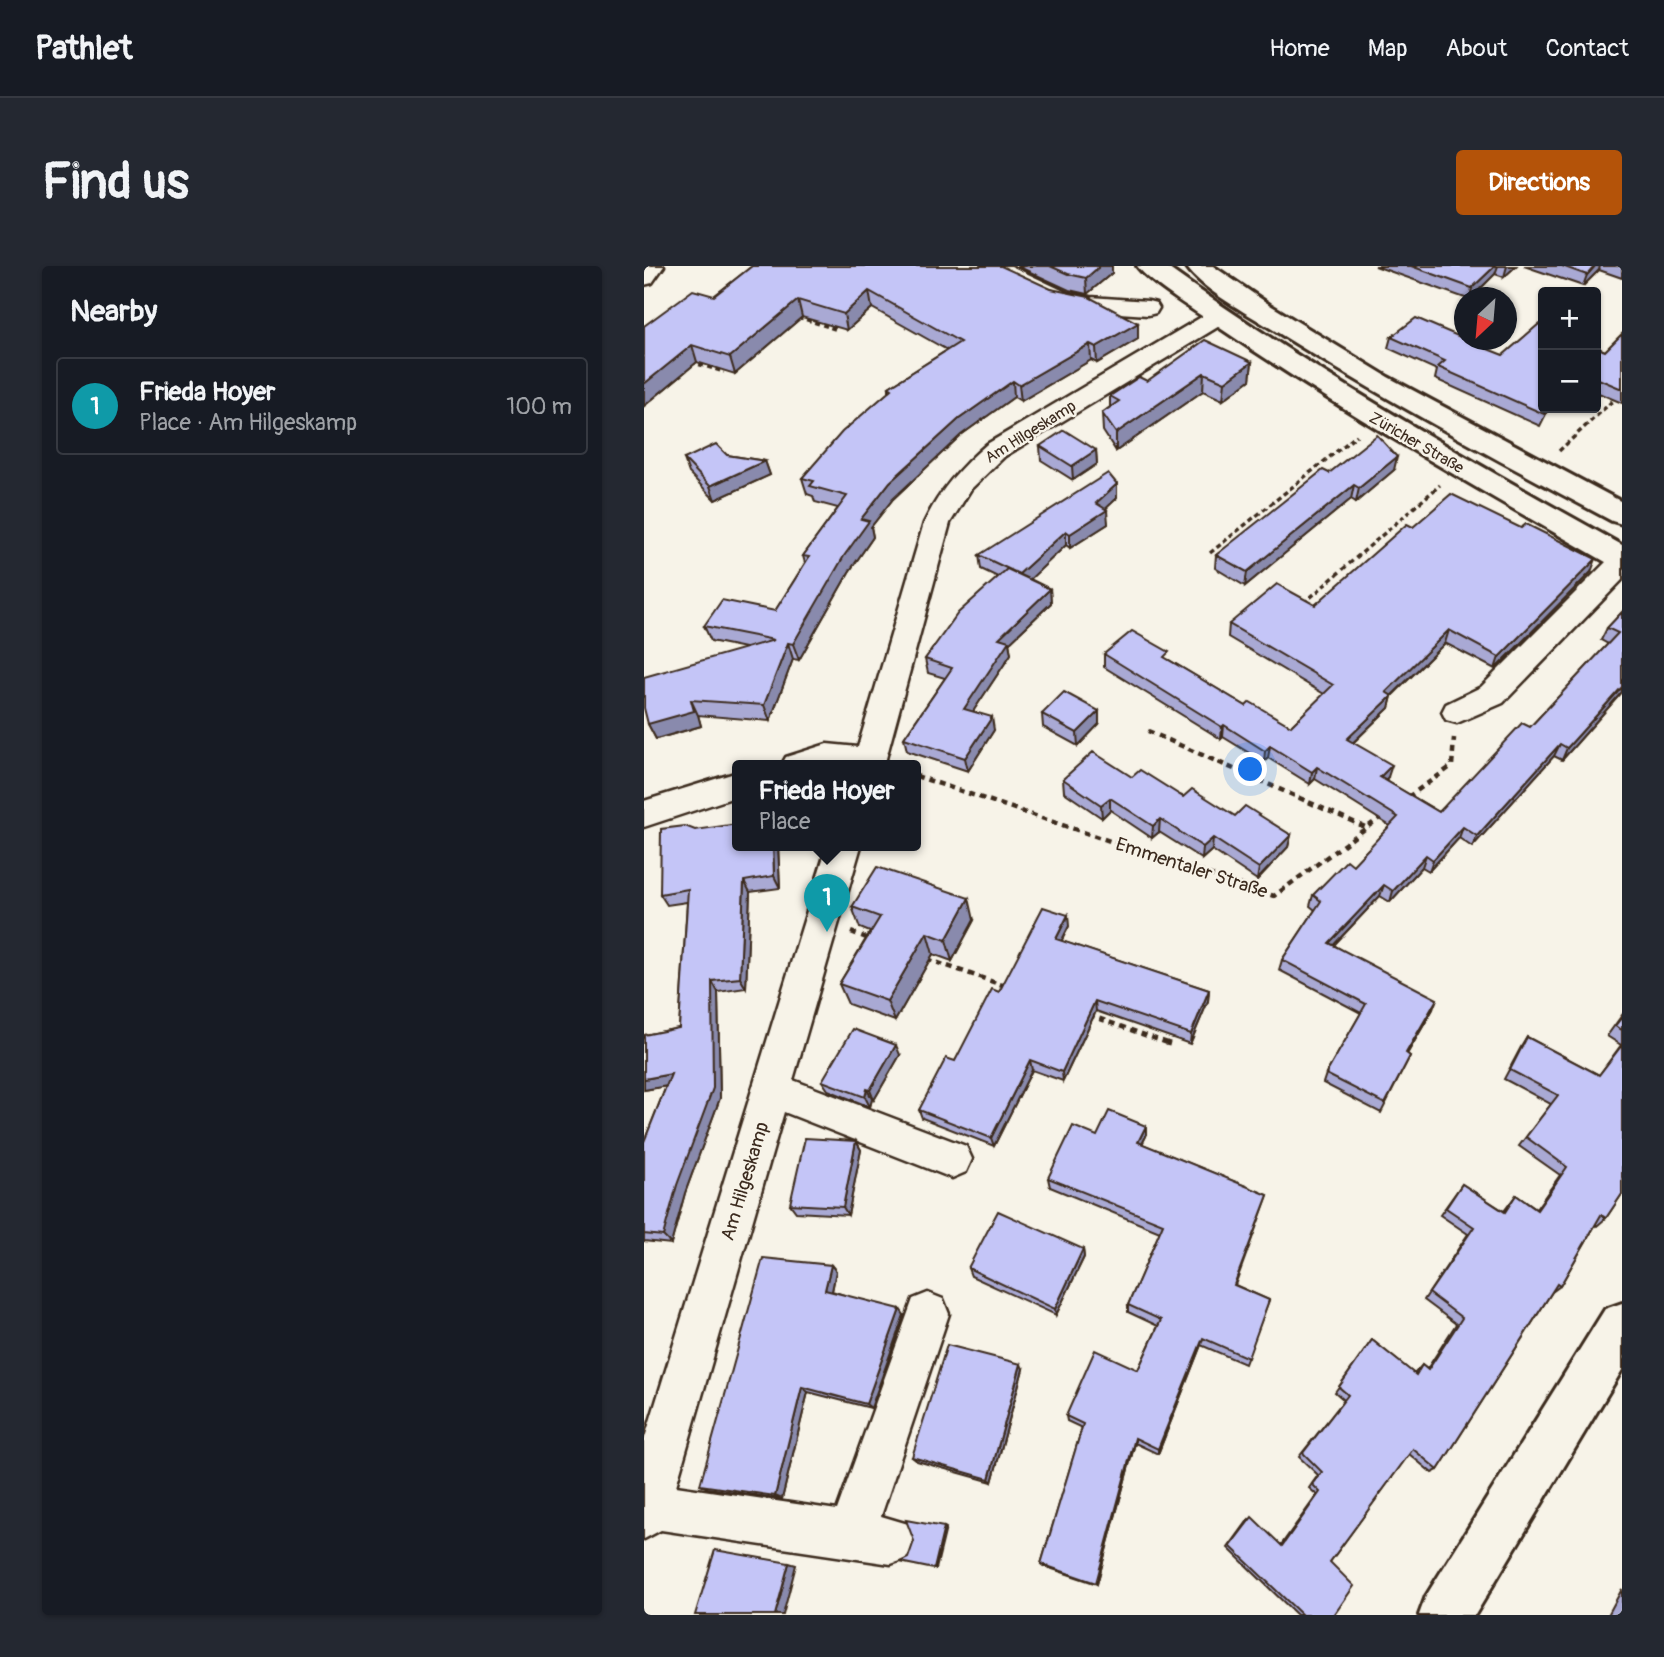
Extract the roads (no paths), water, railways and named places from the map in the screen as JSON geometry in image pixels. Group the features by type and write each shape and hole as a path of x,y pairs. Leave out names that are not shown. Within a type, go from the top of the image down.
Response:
{"main road":[{"name":"Züricher Straße","path":"1149,266 1218,317 1377,419 1622,560"},
{"name":"Züricher Straße","path":"1198,266 1227,289 1398,395 1622,514"},
{"path":"1218,317 1227,289"},
{"name":"Züricher Straße","path":"1218,317 1295,332"},
{"path":"1446,1615 1622,1326"}],"street":[{"path":"644,278 653,266"},
{"path":"993,266 1061,298 1090,304 1148,308"},
{"name":"Am Hilgeskamp","path":"870,760 937,523 950,495 969,471 996,450 1218,317"},
{"path":"1457,712 1492,695 1622,560"},
{"path":"815,760 827,756 851,760"},
{"path":"644,814 732,786"},
{"name":"Am Hilgeskamp","path":"646,1510 842,851"},
{"path":"771,1088 952,1159"},
{"path":"646,1510 871,1538 928,1314"}],"place":[{"name":"Frieda Hoyer","path":"827,932"}]}
